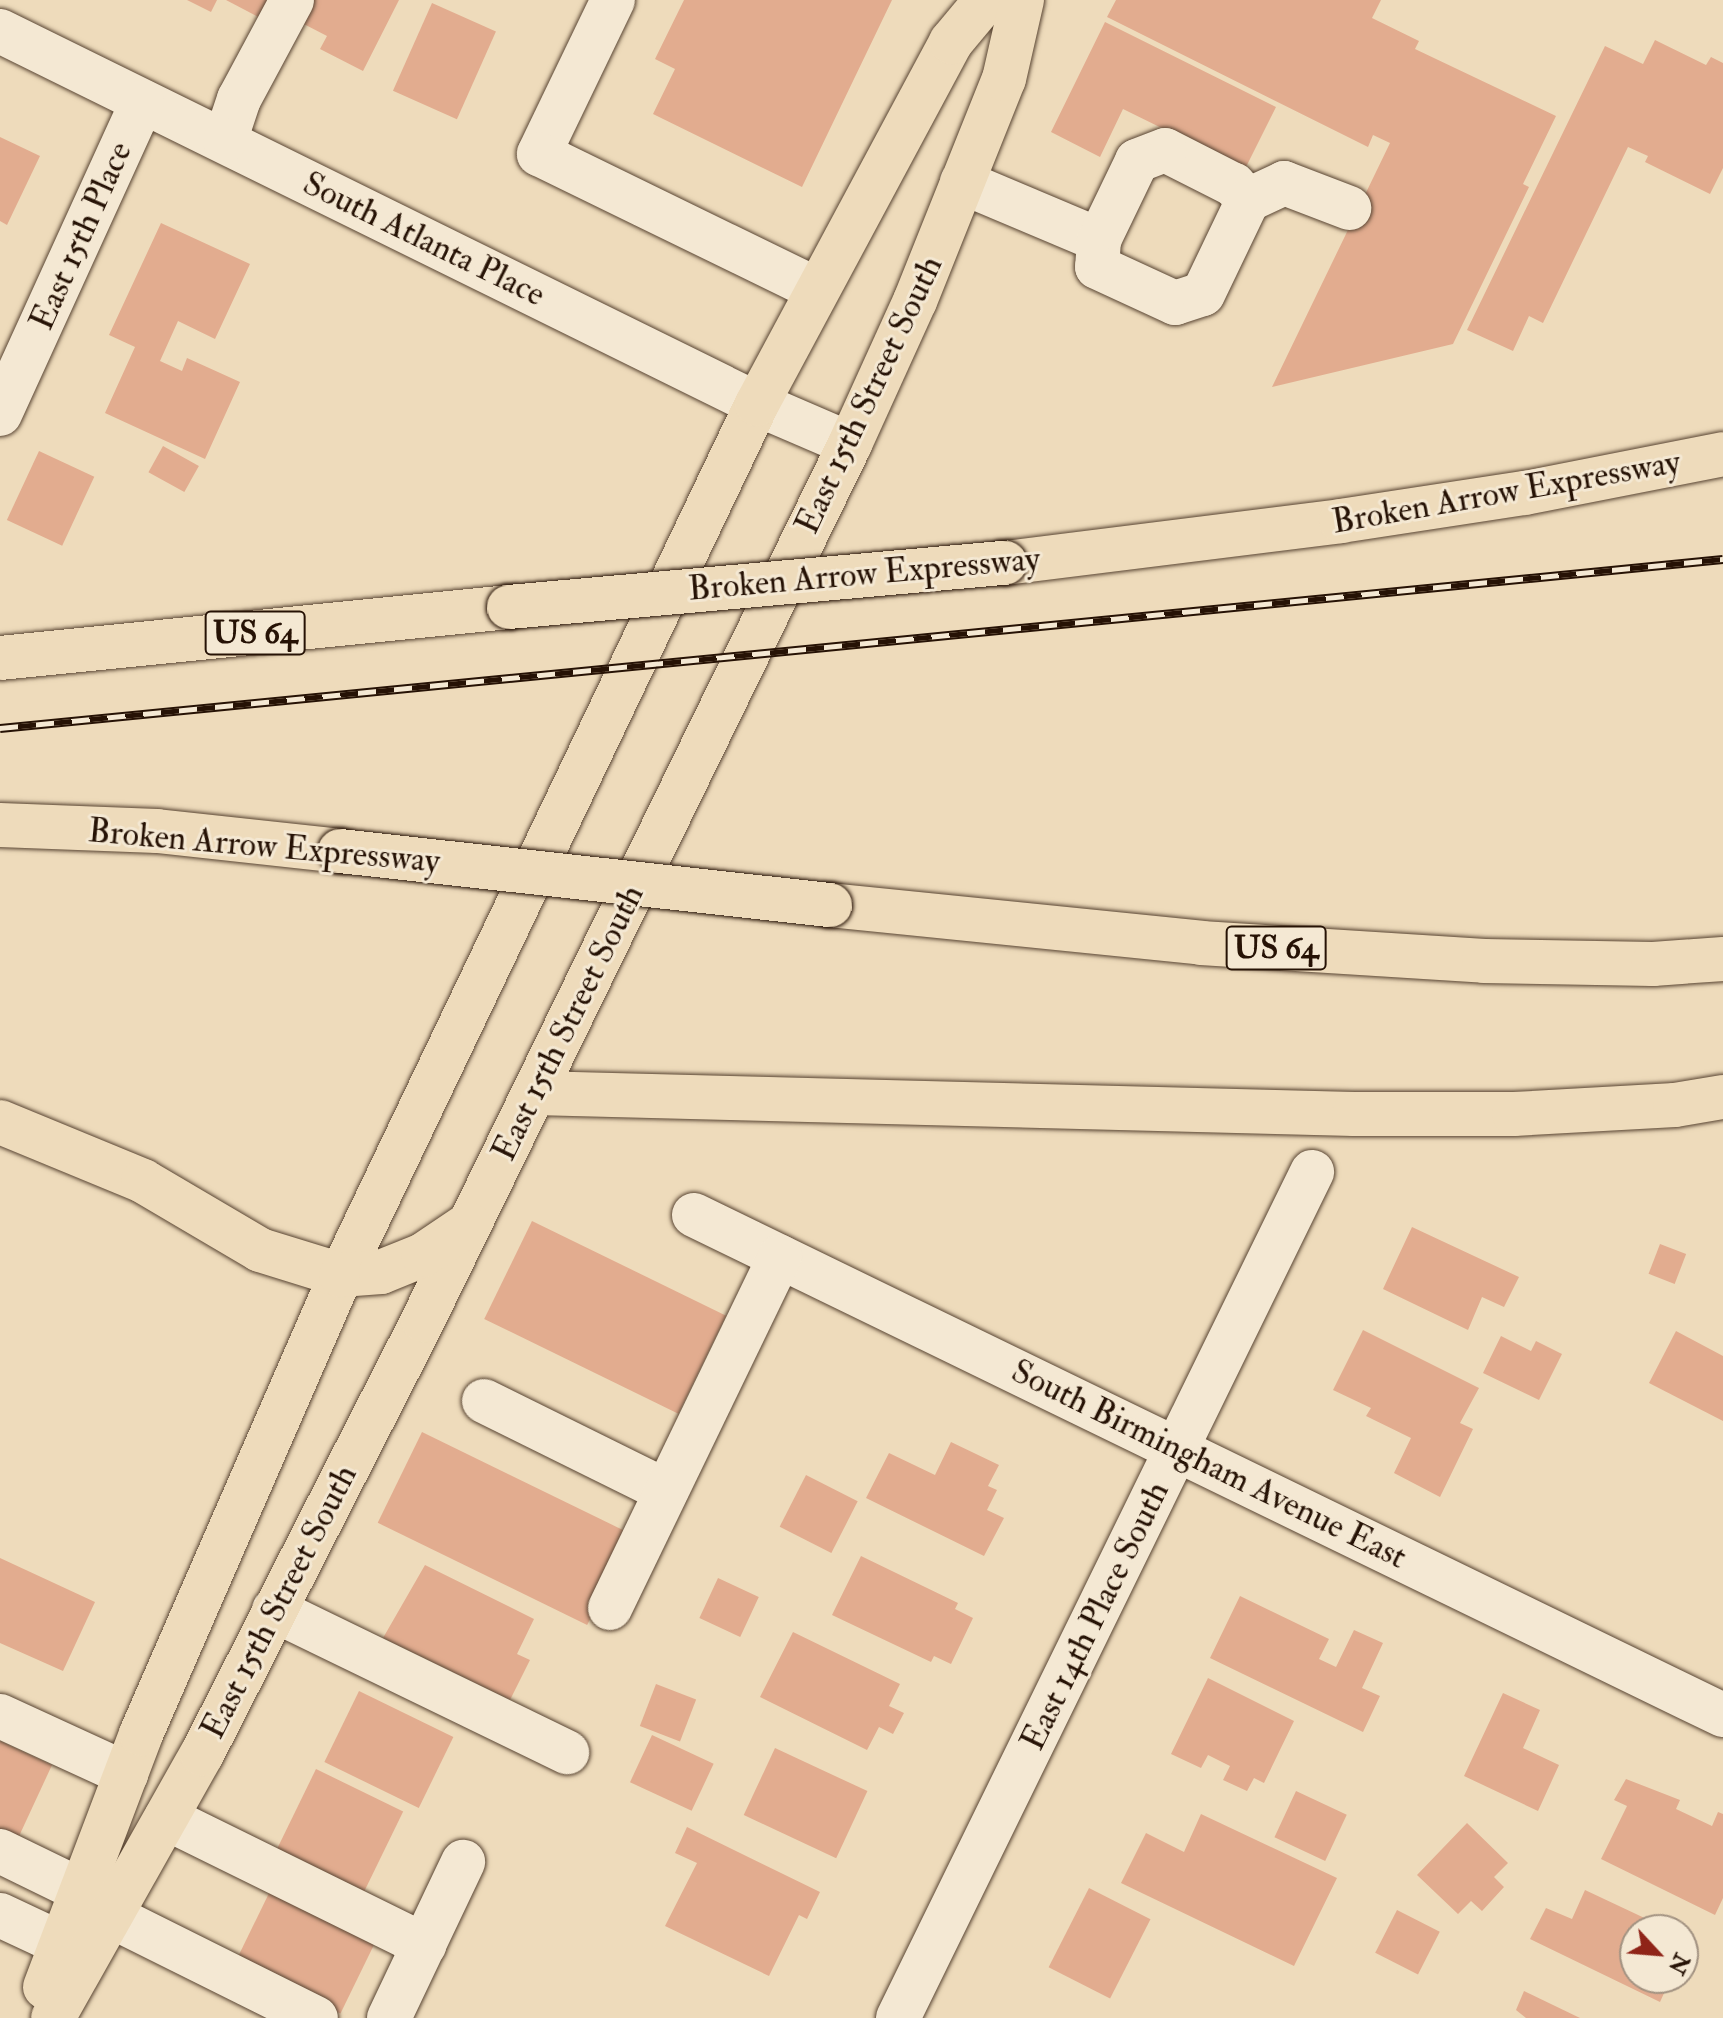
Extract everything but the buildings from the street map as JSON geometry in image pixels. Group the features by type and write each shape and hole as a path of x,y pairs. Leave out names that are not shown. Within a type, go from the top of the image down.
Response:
{"main road":[{"name":"East 15th Street South","path":"53,2018 96,1903 126,1774 341,1275 757,404 951,42 986,0"},
{"name":"East 15th Street South","path":"33,2018 62,1944 166,1818 534,1093 850,444 915,301 1004,79 1022,0"},
{"name":"Broken Arrow Expressway","path":"0,658 509,607 1005,563 1356,519 1525,493 1723,454"},
{"name":"Broken Arrow Expressway","path":"0,825 157,831 1201,943 1484,961 1723,959"},
{"path":"534,1093 1370,1114 1514,1114 1675,1105 1723,1097"},
{"path":"0,1122 143,1181 260,1250 341,1275 381,1272 423,1255 469,1224"}],"street":[{"path":"225,141 239,99 292,0"},
{"path":"613,0 539,154 816,289"},
{"name":"South Atlanta Place","path":"0,31 757,404 850,444"},
{"name":"East 15th Place","path":"0,414 142,102"},
{"path":"1248,200 1234,185 1165,150 1137,161 1099,240 1097,267 1175,303 1203,294 1248,200 1284,183 1349,208"},
{"path":"962,182 1099,240"},
{"name":"East 14th Place South","path":"898,2018 1312,1172"},
{"name":"South Birmingham Avenue East","path":"694,1215 1177,1447 1723,1715"},
{"path":"610,1608 780,1257"},
{"path":"484,1401 666,1491"},
{"path":"274,1610 567,1752"},
{"path":"0,1716 126,1774"},
{"path":"166,1818 424,1945"},
{"path":"0,1851 316,2018"},
{"path":"389,2018 463,1862"},
{"path":"0,1915 62,1944"}],"railway":[{"path":"0,728 1723,559"}]}
